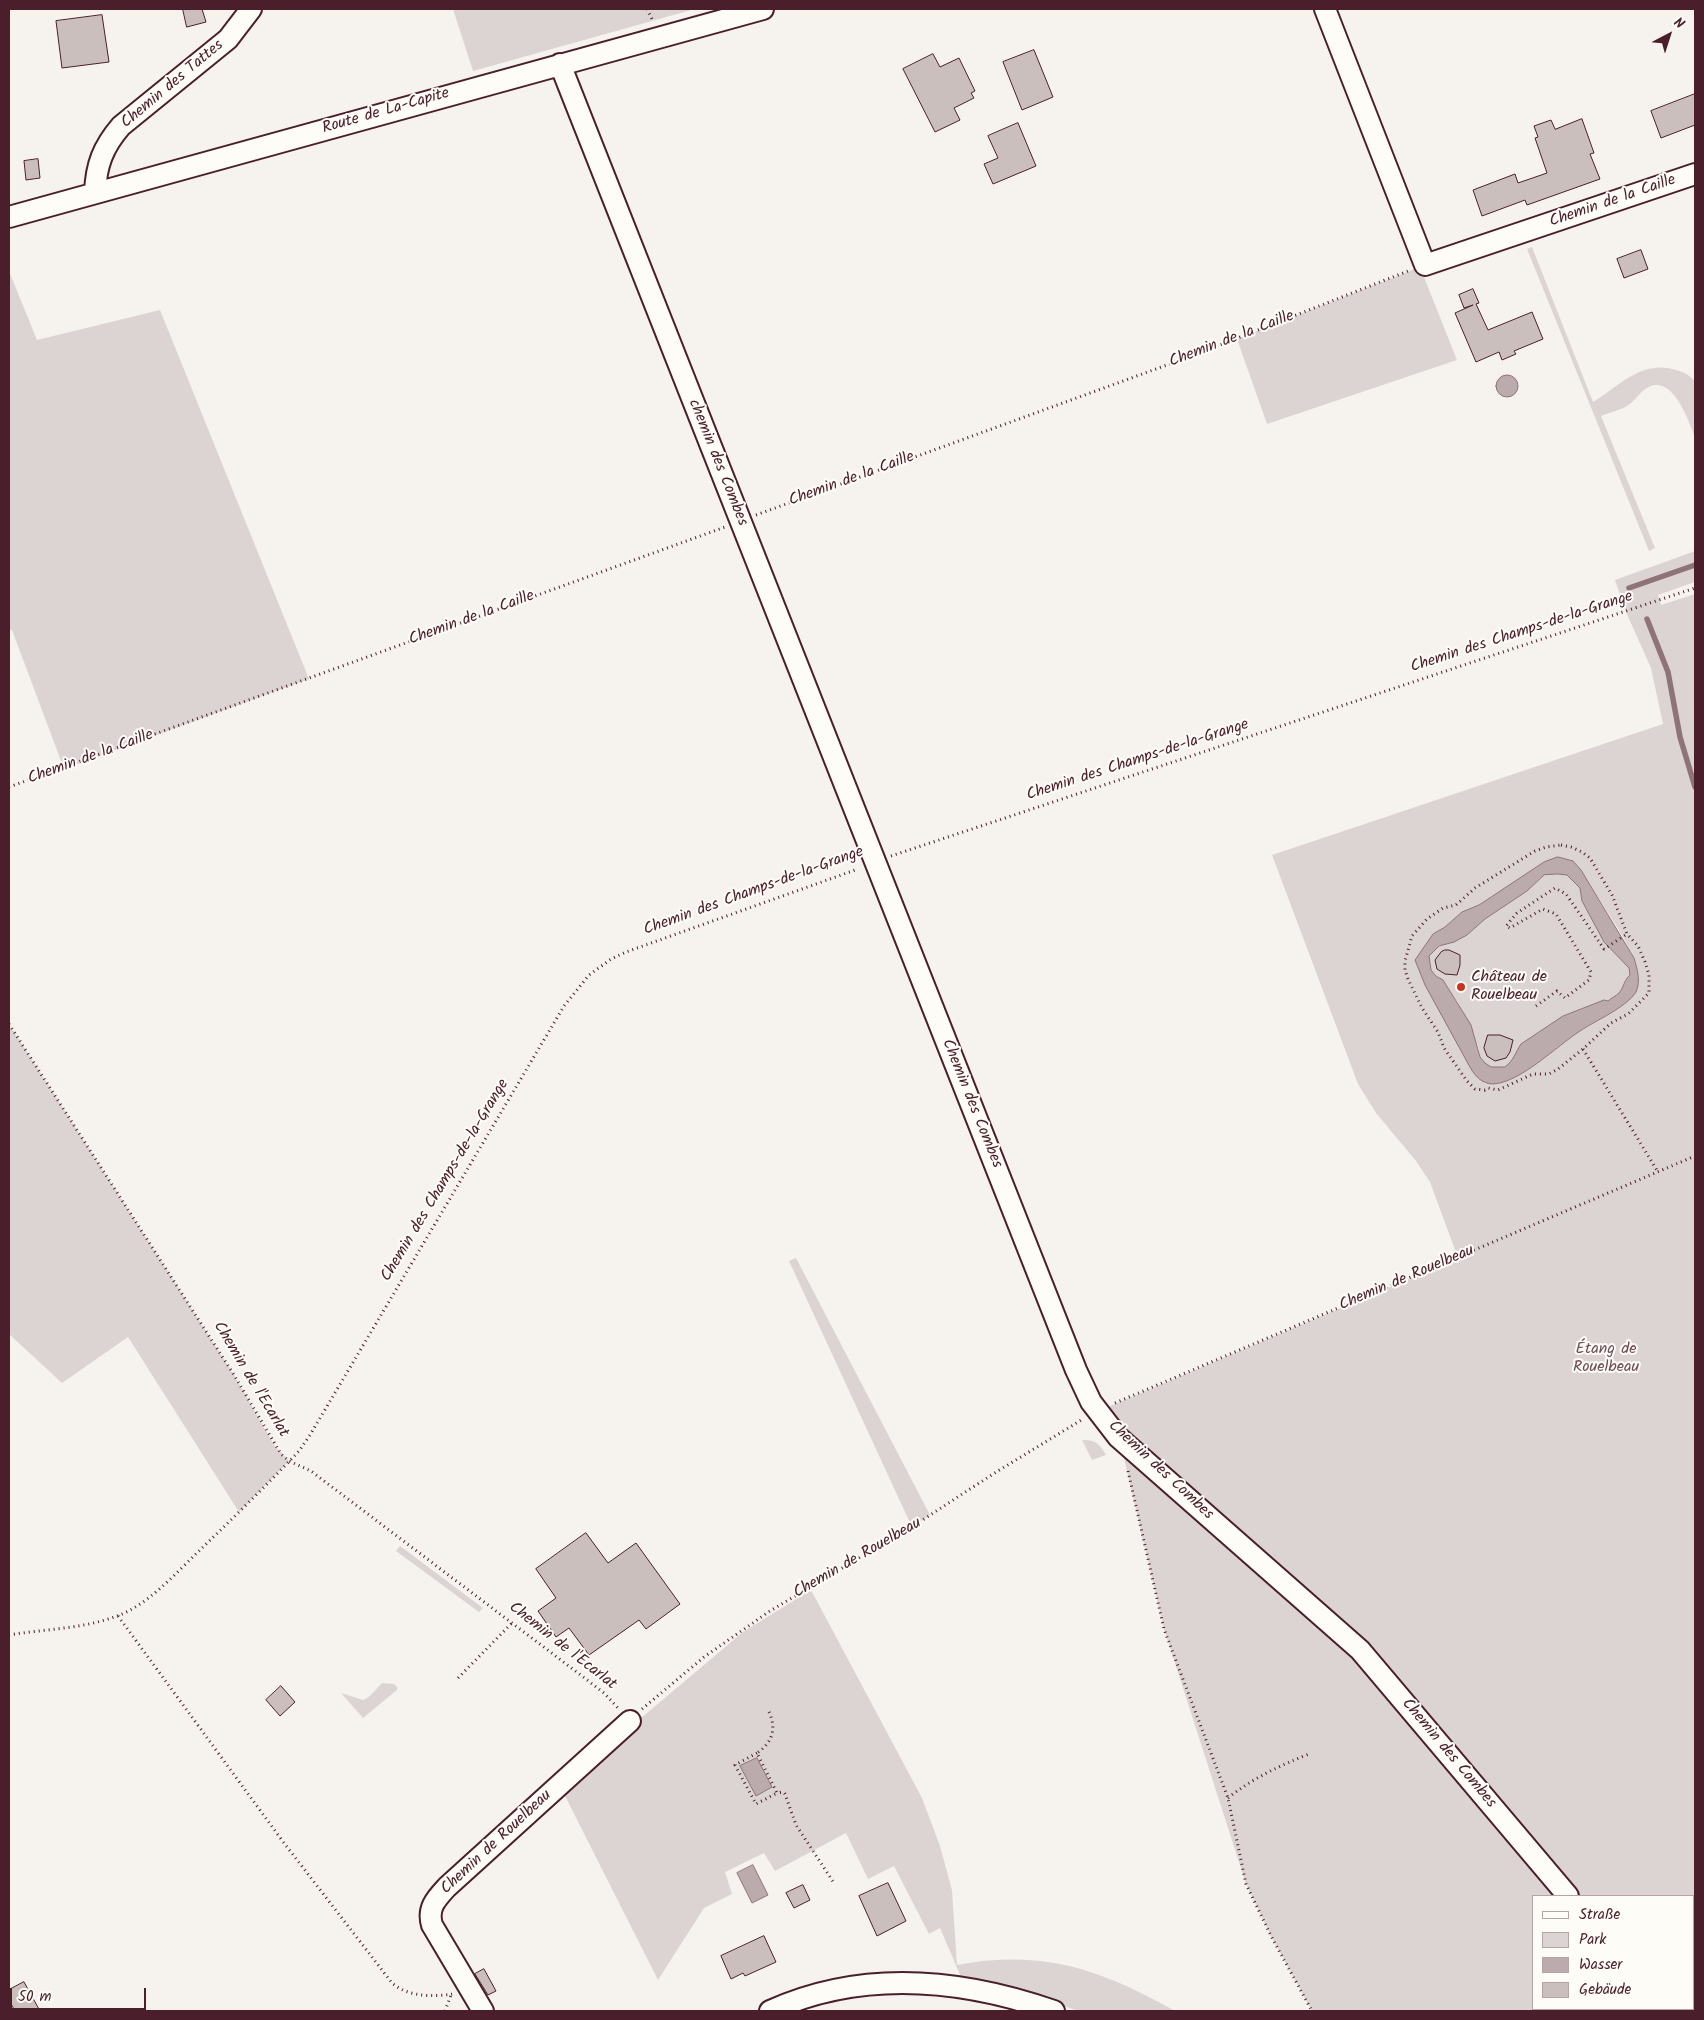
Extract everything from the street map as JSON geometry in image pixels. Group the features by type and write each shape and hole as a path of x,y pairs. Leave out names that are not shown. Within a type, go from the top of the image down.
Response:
{"street":[{"name":"Chemin des Tattes","path":"95,193 99,162 114,135 122,126 228,39 251,9"},
{"name":"Route de La-Capite","path":"9,217 763,9"},
{"path":"1325,9 1425,265"},
{"name":"chemin des Combes","path":"560,64 875,862"},
{"name":"Chemin de la Caille","path":"1425,265 1695,174"},
{"name":"Chemin des Combes","path":"875,862 1084,1390 1106,1423 1118,1437 1360,1650 1567,1895"},
{"name":"Chemin de Rouelbeau","path":"483,2011 432,1925 430,1917 433,1902 630,1720"},
{"path":"770,2011 841,1988 893,1982 966,1988 1024,2001 1054,2011"}],"path":[{"name":"Chemin de la Caille","path":"9,787 1197,354 1425,265"},
{"name":"Chemin des Champs-de-la-Grange","path":"9,1635 86,1624 118,1616 141,1602 169,1580 289,1461 310,1435 564,1006 589,975 611,959 647,943 875,862 1695,588"},
{"path":"1546,847 1571,847 1590,858 1612,895 1626,935 1638,946 1650,975 1649,993 1642,1002 1628,1014 1611,1023 1583,1050 1549,1074 1533,1074 1498,1090 1488,1088 1484,1090 1475,1089 1467,1081 1444,1048 1438,1032 1422,1008 1405,970 1412,936 1417,928 1443,908 1456,905 1476,888 1535,851 1546,847"},
{"path":"1536,1006 1557,991 1565,998 1589,980 1591,972 1556,914 1543,908 1510,928 1506,926 1517,913 1555,888 1566,894 1604,948 1626,935"},
{"name":"Chemin de l'Ecarlat","path":"9,1024 234,1375 274,1445 289,1461 311,1470 400,1540 604,1693 630,1720"},
{"path":"1583,1050 1658,1172"},
{"name":"Chemin de Rouelbeau","path":"1118,1402 1695,1156"},
{"name":"Chemin de Rouelbeau","path":"645,1706 716,1647 770,1610 921,1521 1078,1422"},
{"path":"1139,1455 1129,1464 1128,1471 1164,1629 1228,1798 1246,1884 1271,1936 1312,2011"},
{"path":"118,1616 284,1843 392,1983 404,1992 413,1994 451,1995 445,2011"},
{"path":"458,1678 512,1623"},
{"path":"769,1712 773,1724 772,1735 766,1747 735,1765 756,1804 777,1793 783,1792 785,1794 796,1825 834,1883"},
{"path":"757,1753 777,1793"},
{"path":"1228,1798 1247,1783 1267,1771 1309,1754"}],"green space":[{"path":"453,9 695,9 473,71"},
{"path":"1532,247 1593,402 1631,376 1652,368 1679,371 1695,381 1695,438 1685,412 1673,394 1667,388 1659,385 1647,388 1624,408 1601,416 1655,548 1649,551 1527,249"},
{"path":"1420,267 1457,360 1267,424 1237,339"},
{"path":"9,271 37,340 160,310 309,679 64,769 12,630 9,631"},
{"name":"Étang de Rouelbeau","path":"1695,551 1695,582 1658,595 1661,605 1695,594 1695,2011 1673,2010 1694,2010 1694,1895 1577,1895 1361,1642 1119,1427 1108,1407 1458,1258 1430,1182 1416,1161 1376,1113 1358,1084 1272,855 1663,724 1651,668 1626,612 1615,580","holes":["1573,861 1581,870 1615,923 1636,965 1638,985 1635,994 1600,1020 1570,1038 1523,1073 1498,1083 1486,1083 1415,960 1433,934 1445,927 1462,912 1479,905 1492,896"]},
{"path":"1544,875 1567,875 1580,888 1582,901 1604,942 1629,968 1630,975 1619,993 1608,1001 1604,1000 1563,1016 1505,1067 1491,1067 1480,1057 1478,1046 1457,1001 1445,983 1430,967 1429,956 1439,946 1454,942 1467,935 1485,919 1527,891"},
{"path":"9,1024 234,1375 274,1445 289,1461 239,1512 128,1337 62,1383 9,1334"},
{"path":"796,1258 930,1515 912,1527 789,1261"},
{"path":"1082,1440 1090,1440 1097,1443 1106,1455 1092,1460"},
{"path":"1122,1450 1351,1648 1557,1895 1532,1895 1532,2010 1654,2011 1312,2011 1271,1936 1246,1884 1164,1629"},
{"path":"400,1546 483,1608 479,1612 396,1551"},
{"path":"811,1590 922,1798 940,1846 952,1890 957,1965 1017,1960 1044,1961 1070,1966 1121,1984 1175,2011 1078,2011 1030,1993 961,1977 940,1928 929,1934 894,1866 868,1879 846,1833 775,1871 764,1853 725,1872 732,1894 704,1908 658,1980 563,1792 634,1724 743,1632"},
{"path":"382,1683 394,1684 397,1690 363,1718 341,1693 363,1700 371,1695"}],"water":[{"path":"1507,375 1515,378 1518,386 1515,394 1507,397 1499,394 1496,386 1499,378"},
{"path":"1558,857 1573,861 1581,870 1634,958 1638,975 1637,988 1632,998 1626,1003 1571,1037 1526,1071 1514,1078 1492,1084 1480,1079 1471,1069 1425,985 1415,960 1433,934 1445,927 1462,912 1479,905 1544,862","holes":["1544,875 1567,875 1580,888 1582,901 1604,942 1629,968 1630,975 1619,993 1608,1001 1604,1000 1563,1016 1521,1044 1505,1067 1491,1067 1480,1057 1471,1025 1443,980 1431,970 1429,956 1439,946 1454,942 1467,935 1485,919 1527,891"]},
{"path":"757,1758 772,1787 756,1796 740,1766"},
{"path":"753,1865 768,1895 752,1903 737,1873"}],"building":[{"path":"183,9 202,9 206,22 187,27"},
{"path":"102,15 109,62 62,68 56,21"},
{"path":"1034,50 1053,97 1022,110 1003,62"},
{"path":"933,54 940,67 959,58 975,91 971,93 974,98 954,108 960,120 935,132 903,69"},
{"path":"1695,94 1695,125 1661,138 1651,111"},
{"path":"1582,119 1594,153 1590,154 1600,179 1527,205 1525,200 1482,216 1473,190 1515,174 1518,183 1547,173 1535,138 1538,137 1534,126 1551,120 1555,129"},
{"path":"1018,123 1036,166 993,184 984,164 998,158 988,136"},
{"path":"38,159 40,178 26,180 24,161"},
{"path":"1641,250 1648,269 1624,278 1617,259"},
{"path":"1473,289 1479,303 1476,304 1488,330 1532,312 1543,339 1514,351 1516,354 1502,360 1499,352 1476,362 1455,313 1473,305 1464,308 1459,295"},
{"path":"1445,950 1460,955 1457,975 1445,974 1437,969 1435,960"},
{"path":"1488,1035 1500,1035 1513,1040 1510,1052 1506,1058 1495,1061 1487,1056 1484,1048"},
{"path":"586,1533 608,1563 636,1543 680,1604 646,1629 639,1620 589,1655 569,1628 556,1637 538,1611 556,1598 536,1569"},
{"path":"281,1686 295,1702 280,1716 266,1700"},
{"path":"888,1883 906,1921 877,1936 859,1896"},
{"path":"803,1885 810,1900 794,1908 786,1893"},
{"path":"764,1936 776,1962 745,1976 743,1973 731,1979 721,1956"},
{"path":"484,1969 496,1991 488,1995 475,1974"},
{"path":"24,1982 40,2011 15,2011 9,2000 9,1990"}],"waterway":[{"path":"1629,588 1695,565"},
{"path":"1647,619 1668,672 1680,737 1695,787"}],"place":[{"name":"Château de Rouelbeau","path":"1461,987"}]}
